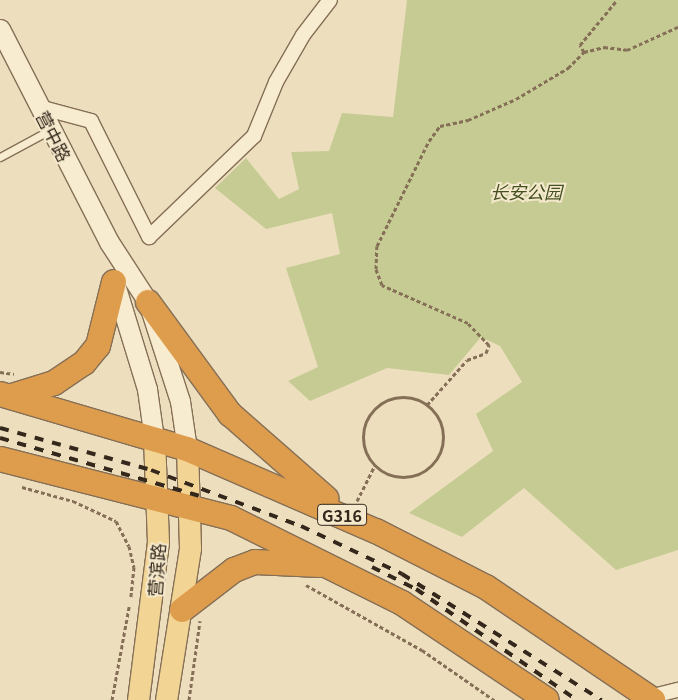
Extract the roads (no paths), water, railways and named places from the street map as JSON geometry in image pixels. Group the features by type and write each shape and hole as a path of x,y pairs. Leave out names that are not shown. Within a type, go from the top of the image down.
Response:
{"highway":[{"path":"11,388 54,382 84,363 98,346 114,282"},
{"path":"148,302 230,414 350,518"},
{"name":"G316","path":"11,388 154,439 187,448 350,518 486,587 651,698"},
{"path":"0,459 190,505 231,518 337,567 456,636 547,700"},
{"path":"192,611 234,570 255,562 337,567"}],"main road":[{"name":"营滨路","path":"138,700 153,604 158,497 154,439"},
{"name":"营滨路","path":"166,700 192,611 187,448"}],"street":[{"path":"39,107 92,121 149,237 254,136 281,74 330,0"},
{"name":"营中路","path":"0,29 109,242"},
{"path":"109,242 114,282 146,390 154,439"},
{"path":"109,242 148,302 180,401 187,448"},
{"path":"651,698 678,690"}],"lane":[{"path":"0,157 51,130"}],"railway":[{"path":"0,428 151,470 301,526 402,574 601,700"},
{"path":"0,438 199,496"},
{"path":"372,567 416,589 577,700"}],"park label":[{"name":"长安公园","path":"526,191"}]}
